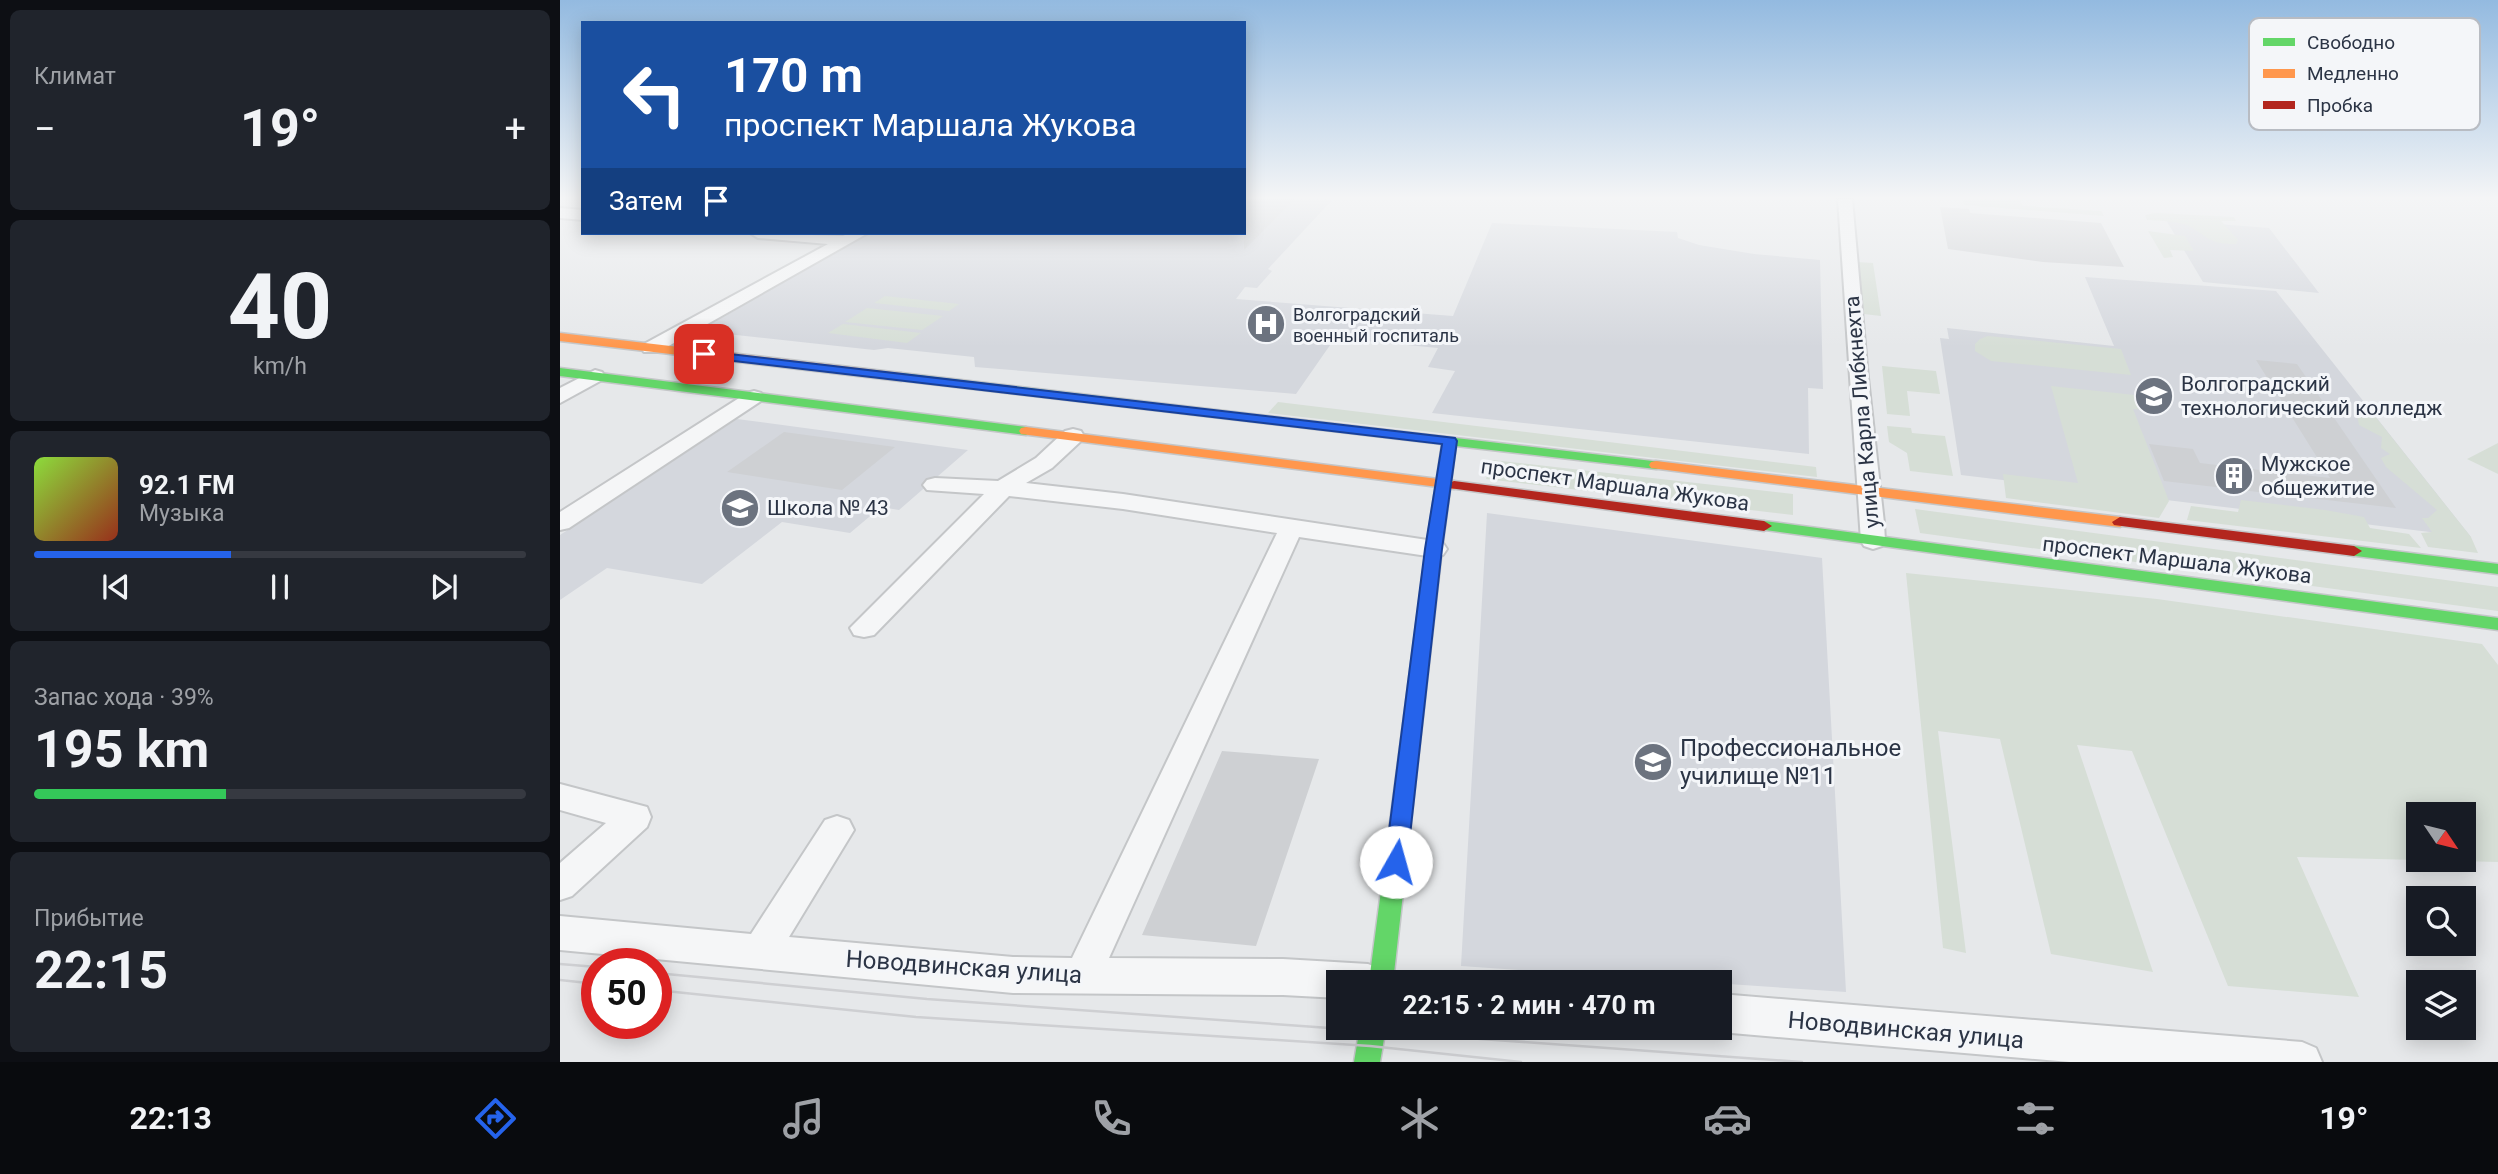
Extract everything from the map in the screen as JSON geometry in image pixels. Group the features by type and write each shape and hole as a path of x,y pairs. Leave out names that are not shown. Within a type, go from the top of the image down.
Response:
{"main road":[{"name":"проспект Маршала Жукова","path":"560,337 1872,491 2498,569"},
{"name":"проспект Маршала Жукова","path":"560,372 1443,483 2498,624"},
{"path":"1382,970 1434,549 1450,441"},
{"path":"1367,1062 1371,1040"}],"street":[{"path":"651,348 832,249"},
{"name":"улица Карла Либкнехта","path":"1849,249 1860,402 1867,472 1872,491 1873,541"},
{"path":"560,397 595,376"},
{"path":"560,523 754,397"},
{"path":"863,628 1006,486 1044,463 1073,436"},
{"path":"935,485 1006,486 1365,541 1434,549"},
{"path":"1082,976 1291,528"},
{"path":"560,797 635,817 560,885"},
{"path":"760,952 837,830"},
{"name":"Новодвинская улица","path":"560,933 1013,975 1326,980"},
{"name":"Новодвинская улица","path":"1732,1014 2302,1062"}],"shaded area":[{"name":"Волгоградский военный госпиталь","path":"842,249 1287,249 1268,269 1272,271 1257,288 1245,287 1236,299 1453,316 1481,249 1721,249 1820,260 1823,389 1808,388 1809,454 1432,413 1455,371 1428,367 1438,348 1335,338 1296,394 975,367 974,357 888,348 874,350 699,331"},
{"path":"2158,249 2193,249 2194,251 2170,250 2173,257 2164,258"},
{"path":"2183,249 2285,249 2319,293 2203,282"},
{"path":"1857,262 1873,263 1881,316 1864,314"},
{"name":"Волгоградский технологический колледж","path":"2085,277 2276,291 2471,537 1961,475 1940,338 1949,339 1947,328 2114,346"},
{"path":"885,296 959,304 949,311 874,303"},
{"path":"867,308 943,316 922,330 845,322"},
{"path":"843,324 921,333 907,343 828,333"},
{"path":"1988,336 2121,349 2131,375 1991,361 1975,351 1975,344"},
{"path":"1882,366 1936,371 1940,394 1907,391 1910,416 1887,414"},
{"path":"2051,386 2144,396 2149,404 2147,410 2133,409 2169,501 2159,518 2006,498 2003,474 2078,483"},
{"path":"1278,402 1816,467 1817,477 1268,413"},
{"path":"2357,415 2374,415 2471,537 2478,553 2428,547 2421,533 2432,532 2422,518 2428,518 2437,510 2386,467 2381,458 2390,454 2381,448 2382,437 2359,425"},
{"name":"Школа № 43","path":"737,419 968,450 899,510 881,507 850,533 782,522 702,584 607,568 560,600 560,535"},
{"path":"1887,426 1911,428 1912,433 1945,436 1953,476 1910,471 1907,453 1889,442"},
{"path":"2498,443 2498,474 2467,459"},
{"path":"1492,460 1793,494 1793,515 1486,479"},
{"path":"2241,500 2364,517 2370,528 2409,534 2421,548 2187,520 2191,506 2238,512"},
{"path":"1915,509 2498,587 2498,611 1920,533"},
{"name":"Профессиональное училище №11","path":"1487,513 1822,558 1846,992 1732,984 1732,970 1520,970 1461,966"},
{"path":"1906,573 2157,599 2482,644 2498,665 2498,862 2476,861 2476,802 2406,802 2406,860 2297,857 2359,997 2228,986 2132,751 2077,745 2153,972 2051,954 2000,739 1938,731 1966,953 1943,948"}],"building":[{"path":"1948,249 2114,249 2124,267 2043,262"},
{"path":"2256,360 2297,364 2396,508 2164,481 2149,444 2193,449 2200,463 2330,478"},
{"path":"784,432 895,447 842,490 727,472"},
{"path":"1222,751 1319,759 1256,946 1142,935"}],"tram line":[{"path":"560,964 581,966"},
{"path":"672,975 927,999 1802,1062"},
{"path":"560,980 581,982"},
{"path":"672,992 916,1017 1370,1046 1521,1062"}],"traffic: fast":[{"path":"560,372 1026,431"},
{"path":"901,377 1656,465"},
{"path":"1382,970 1434,549 1450,441"},
{"path":"1764,526 2498,624"},
{"path":"2354,551 2498,569"},
{"path":"1367,1062 1371,1040"}],"traffic: slow":[{"path":"560,337 901,377"},
{"path":"1026,431 1454,485"},
{"path":"1656,465 2120,522"}],"traffic: jam":[{"path":"1454,485 1764,526"},
{"path":"2120,522 2354,551"}],"place":[{"name":"Волгоградский военный госпиталь","path":"1266,324"},
{"name":"Волгоградский технологический колледж","path":"2154,396"},
{"name":"Мужское общежитие","path":"2234,476"},
{"name":"Школа № 43","path":"740,508"},
{"name":"Профессиональное училище №11","path":"1653,762"}],"route":[{"path":"704,354 1450,441 1434,549 1396,862"}]}
